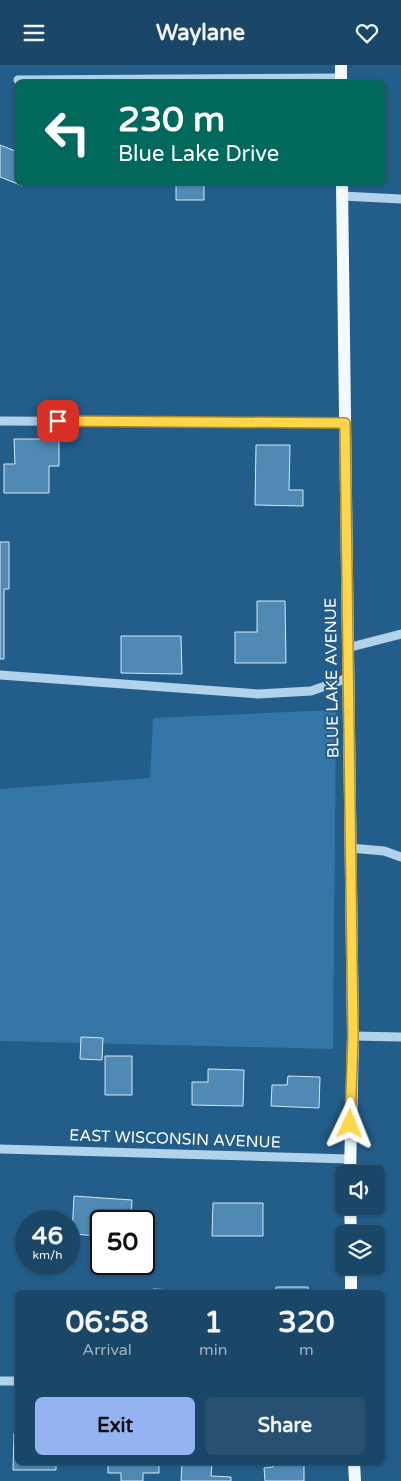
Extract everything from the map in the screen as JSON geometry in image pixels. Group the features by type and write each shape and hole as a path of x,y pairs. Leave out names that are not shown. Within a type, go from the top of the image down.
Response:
{"main road":[{"name":"BLUE LAKE AVENUE","path":"342,185 353,1036 350,1165"},
{"path":"351,1275 351,1290"},
{"path":"354,1465 355,1481"}],"street":[{"path":"18,80 341,75"},
{"path":"342,196 401,199"},
{"path":"0,421 345,423"},
{"path":"348,648 401,634"},
{"path":"0,675 258,694 310,691 348,678"},
{"path":"350,848 384,851 401,857"},
{"path":"353,1036 401,1037"},
{"name":"EAST WISCONSIN AVENUE","path":"0,1149 350,1159"},
{"path":"0,1381 15,1381"}],"shaded area":[{"path":"336,710 333,1049 0,1041 0,789 150,778 153,718"}],"building":[{"path":"0,145 15,151 15,183 0,177"},
{"path":"176,185 204,185 204,200 176,200"},
{"path":"14,439 59,439 59,466 49,466 49,493 4,493 4,464 15,464"},
{"path":"256,445 290,445 289,490 303,490 303,506 255,505"},
{"path":"0,542 9,542 9,589 4,589 4,659 0,659"},
{"path":"257,601 285,601 286,663 235,663 235,632 257,632"},
{"path":"121,636 181,636 182,674 121,673"},
{"path":"81,1037 103,1038 102,1060 80,1059"},
{"path":"105,1056 132,1056 132,1095 105,1095"},
{"path":"208,1069 244,1070 243,1106 192,1105 192,1082 208,1082"},
{"path":"288,1076 320,1077 319,1108 271,1106 272,1085 287,1085"},
{"path":"74,1196 132,1200 132,1210 90,1210 90,1235 80,1235 80,1210 73,1210"},
{"path":"213,1203 263,1203 263,1236 212,1236"},
{"path":"276,1287 308,1287 308,1290 276,1290"},
{"path":"14,1433 15,1465 56,1465 56,1470 13,1470"},
{"path":"108,1465 159,1465 159,1473 143,1473 143,1481 121,1481 121,1473 108,1473"},
{"path":"182,1465 212,1465 211,1476 231,1477 231,1481 181,1481"},
{"path":"272,1465 304,1465 304,1481 265,1481 264,1468 273,1467"}],"route":[{"path":"58,421 345,423 353,1036 350,1124"}]}
